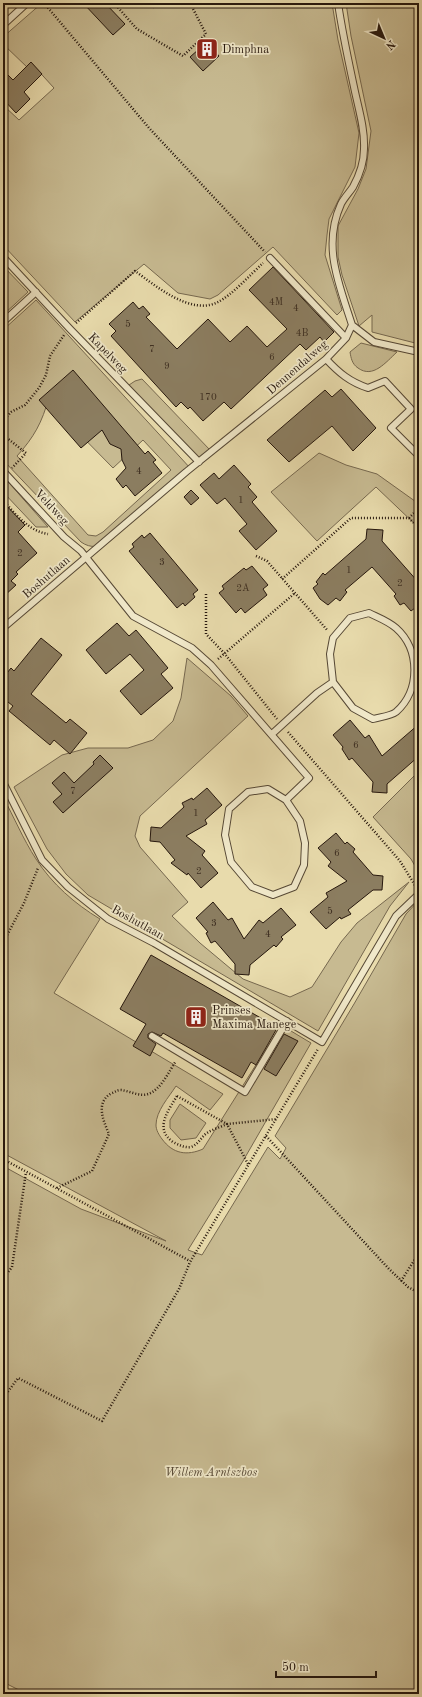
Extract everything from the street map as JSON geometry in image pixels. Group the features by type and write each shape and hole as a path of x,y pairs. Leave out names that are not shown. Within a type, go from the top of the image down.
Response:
{"lane":[{"path":"3,25 27,3"},
{"path":"338,3 343,38 364,132 364,151 361,168 354,186 342,204 332,236 332,253 336,274 352,325 374,342 419,352"},
{"name":"Kapelweg","path":"3,256 70,329 199,462"},
{"path":"270,258 346,338"},
{"path":"3,322 36,292"},
{"name":"Dennendalweg","path":"85,558 199,462 326,359 346,338 352,325"},
{"path":"326,359 342,375 354,383 368,388 385,381 411,409 391,428 419,456"},
{"name":"Veldweg","path":"5,473 64,537 80,551 133,616 192,648 211,665 310,778 286,800"},
{"name":"Boshutlaan","path":"3,628 85,558"},
{"path":"369,612 395,627 411,646 415,673 410,697 395,713 373,719 353,708 334,682 330,654 334,638 350,618 369,612"},
{"path":"272,734 317,693 334,682"},
{"name":"Boshutlaan","path":"3,782 42,860 68,888 108,920 161,947 322,1042"},
{"path":"268,789 286,800 300,821 305,843 304,865 294,887 273,895 252,887 231,862 225,834 229,809 248,792 268,789"},
{"path":"322,1042 396,916 419,893"},
{"path":"152,1036 244,1092 287,1021"}],"path":[{"path":"3,421 11,412 25,405 39,388 46,375 50,356 55,347 70,329 135,271 176,299 210,305 220,301 270,258 149,128 44,3"},
{"path":"114,3 137,29 183,56 206,34 190,3"},
{"path":"3,429 7,438 26,453 5,473"},
{"path":"3,500 14,513 36,532 64,537"},
{"path":"282,579 351,518 409,518 419,508"},
{"path":"409,518 419,528"},
{"path":"256,556 266,561 334,638"},
{"path":"211,665 295,593"},
{"path":"206,594 206,634 282,726 400,861 419,893"},
{"path":"3,943 24,903 42,860"},
{"path":"3,1391 7,1393 18,1378 102,1421 179,1289 190,1262 322,1042"},
{"path":"57,1188 92,1171 109,1134 103,1120 101,1107 106,1097 118,1090 140,1095 148,1094 157,1089 180,1053"},
{"path":"248,1164 227,1124 177,1096 166,1115 162,1126 164,1133 181,1147 190,1147 200,1142 206,1133 227,1124 277,1119"},
{"path":"266,1136 401,1281 419,1293"},
{"path":"3,1159 190,1262"},
{"path":"3,1279 12,1267 26,1172"},
{"path":"401,1281 419,1253"}],"green space":[{"path":"42,3 145,3 154,8 159,3 332,3 338,40 359,133 355,167 329,219 327,235 325,255 342,310 337,315 273,247 218,295 210,299 178,293 144,264 75,322 3,245 3,105 19,120 54,88 33,65 29,69 3,44 3,37"},
{"path":"346,3 419,3 419,344 372,332 372,315 359,326 342,275 338,257 338,226 358,189 366,169 371,131 351,36"},
{"path":"3,266 28,292 3,315"},
{"path":"36,300 191,469 106,543 99,546 88,546 81,542 3,460 3,330","holes":["49,397 58,412 113,468 143,440 171,470 103,532 96,536 88,535 17,456 37,429"]},
{"path":"361,343 397,352 379,368 369,372 364,371 354,365 350,352"},
{"path":"142,379 210,450 199,461 129,385"},
{"path":"319,453 346,465 377,474 419,504 419,528 376,487 317,541 271,492"},
{"path":"3,476 48,527 36,527 3,492"},
{"path":"187,658 231,696 248,716 140,816 135,836 140,847 188,902 172,916 200,943 243,979 290,997 312,987 341,942 357,923 409,882 390,906 318,1031 88,895 66,874 47,849 14,787 62,755 88,748 128,748 153,740 173,721 181,698"},
{"path":"419,771 419,873 411,859 373,817"},
{"name":"Willem Arntszbos","path":"3,797 27,844 49,877 82,907 100,919 54,993 223,1094 210,1110 176,1086 160,1109 156,1125 160,1136 171,1148 176,1151 186,1153 203,1149 281,1025 311,1043 243,1161 188,1250 202,1255 268,1147 280,1159 286,1148 275,1136 406,914 419,900 419,1694 27,1694 3,1682 3,1166 81,1209 166,1241 3,1153"},
{"path":"180,1104 206,1123 196,1138 181,1140 170,1128 170,1120"}],"building":[{"path":"83,3 105,3 125,24 113,35"},
{"path":"207,42 219,56 203,71 190,57"},
{"path":"31,62 42,74 24,92 30,99 16,113 3,99 3,70 13,80"},
{"path":"273,267 334,332 324,342 320,337 306,350 300,344 231,409 224,402 203,421 190,407 188,409 181,402 176,407 111,336 116,331 109,324 133,302 139,309 143,306 150,314 146,317 177,349 208,319 230,342 247,326 267,347 287,329 249,290"},
{"path":"73,370 145,454 148,451 156,460 153,462 162,473 135,496 126,485 123,488 116,479 126,468 122,460 121,449 110,444 102,430 81,448 39,400"},
{"path":"341,389 376,428 353,451 332,426 289,462 267,440 325,390 332,397"},
{"path":"234,465 251,484 248,487 257,497 252,502 277,531 256,550 239,531 247,524 225,498 217,504 200,485 214,473 219,479"},
{"path":"191,490 199,498 191,505 184,497"},
{"path":"3,502 25,525 18,532 37,553 16,572 18,574 11,581 16,585 3,597"},
{"path":"367,529 383,530 382,541 419,583 419,608 415,608 411,611 404,603 400,605 394,596 396,594 372,567 345,590 347,592 340,601 336,598 328,605 320,599 313,588 318,584 316,582 323,573 325,575 366,539"},
{"path":"150,533 198,590 193,594 195,597 185,606 183,603 177,608 129,551 134,547 132,544 142,535 144,538"},
{"path":"252,566 268,585 263,589 267,595 245,613 241,608 236,613 219,593 224,589 222,586 244,568 246,570"},
{"path":"117,623 129,636 136,630 168,668 161,674 173,688 141,715 120,691 144,670 130,654 106,674 86,650"},
{"path":"41,638 62,655 31,694 66,723 70,719 87,733 70,754 54,740 50,745 9,711 13,706 3,698 3,678 11,668 14,671"},
{"path":"350,720 365,738 369,735 382,756 419,724 419,756 387,784 387,793 372,792 373,782 352,758 349,760 342,749 343,747 333,735"},
{"path":"100,755 113,768 63,813 53,802 62,794 52,783 64,772 74,783 94,764 93,762"},
{"path":"207,788 222,805 205,820 207,824 186,836 205,851 202,855 218,873 201,888 188,873 187,875 171,863 175,860 160,842 150,841 151,827 161,828 184,807 182,803 192,798 193,800"},
{"path":"336,833 345,844 347,842 355,849 353,852 373,875 383,876 382,890 373,890 348,910 351,914 341,919 340,917 326,929 310,912 328,897 326,893 347,881 328,866 331,862 318,848"},
{"path":"213,902 228,920 232,918 244,939 259,920 263,923 281,908 296,925 281,937 283,939 276,947 274,945 250,965 249,975 235,974 235,964 215,941 211,943 206,933 208,932 196,918"},
{"name":"Prinses Maxima Manege","path":"151,955 273,1025 271,1027 276,1030 256,1065 251,1062 242,1078 163,1033 161,1036 152,1032 148,1034 148,1038 156,1044 150,1056 133,1046 146,1024 120,1009"},
{"path":"284,1034 298,1041 276,1076 264,1069"}],"place":[{"name":"Dimphna","path":"207,49"},
{"name":"Prinses Maxima Manege","path":"196,1017"}]}
